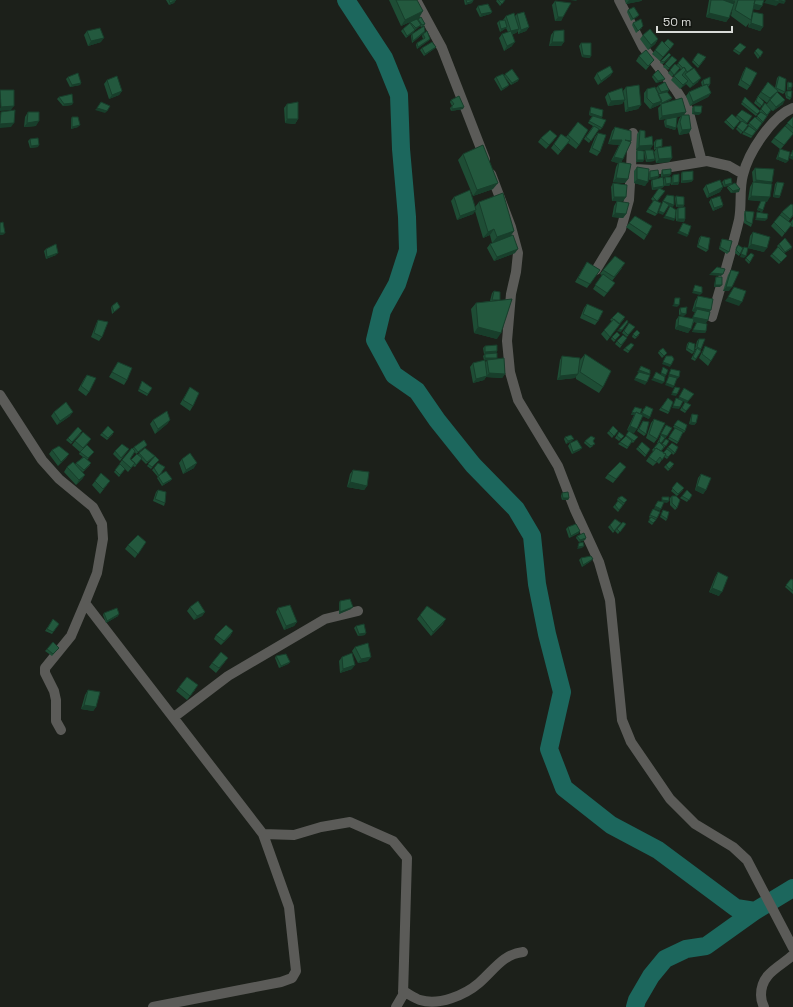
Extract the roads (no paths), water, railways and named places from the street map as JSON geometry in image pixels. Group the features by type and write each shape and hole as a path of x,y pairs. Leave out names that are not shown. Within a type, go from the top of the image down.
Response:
{"street":[{"path":"416,0 442,48 511,227 518,253 516,272 511,294 507,341 510,372 518,400 558,466 574,510 599,562 610,600 622,720 631,742 670,799 695,824 732,847 747,860 791,943"},
{"path":"619,0 643,47 676,90 688,109 702,162"},
{"path":"712,317 739,218 743,174 753,151 772,123 785,112 793,108"},
{"path":"596,270 621,229 629,200 633,133"},
{"path":"631,168 653,170 702,162 716,162 729,166 743,174"},
{"path":"0,395 42,460 59,479 93,506 102,524 103,538 97,573 71,636 45,668 45,673 56,700 56,721 61,730"},
{"path":"85,603 263,834 290,907 296,971 292,978 281,982 153,1007"},
{"path":"174,717 228,676 325,619 358,611"},
{"path":"263,834 294,835 321,827 350,822 393,841 408,858 404,991 396,1007"},
{"path":"404,991 419,1000 432,1002 453,998 480,982 497,964 513,953 523,952"},
{"path":"764,1007 761,993 765,980 775,968 793,954"}],"waterway":[{"path":"346,0 384,58 399,95 408,250 397,284 382,311 375,340 394,375 417,391 437,420 473,465 516,509 532,536 537,584 547,634 562,692 549,749 564,788 611,825 658,850 736,908 755,911"},
{"path":"635,1007 637,1000 651,976 665,959 686,949 706,946 755,911 793,888"}]}
